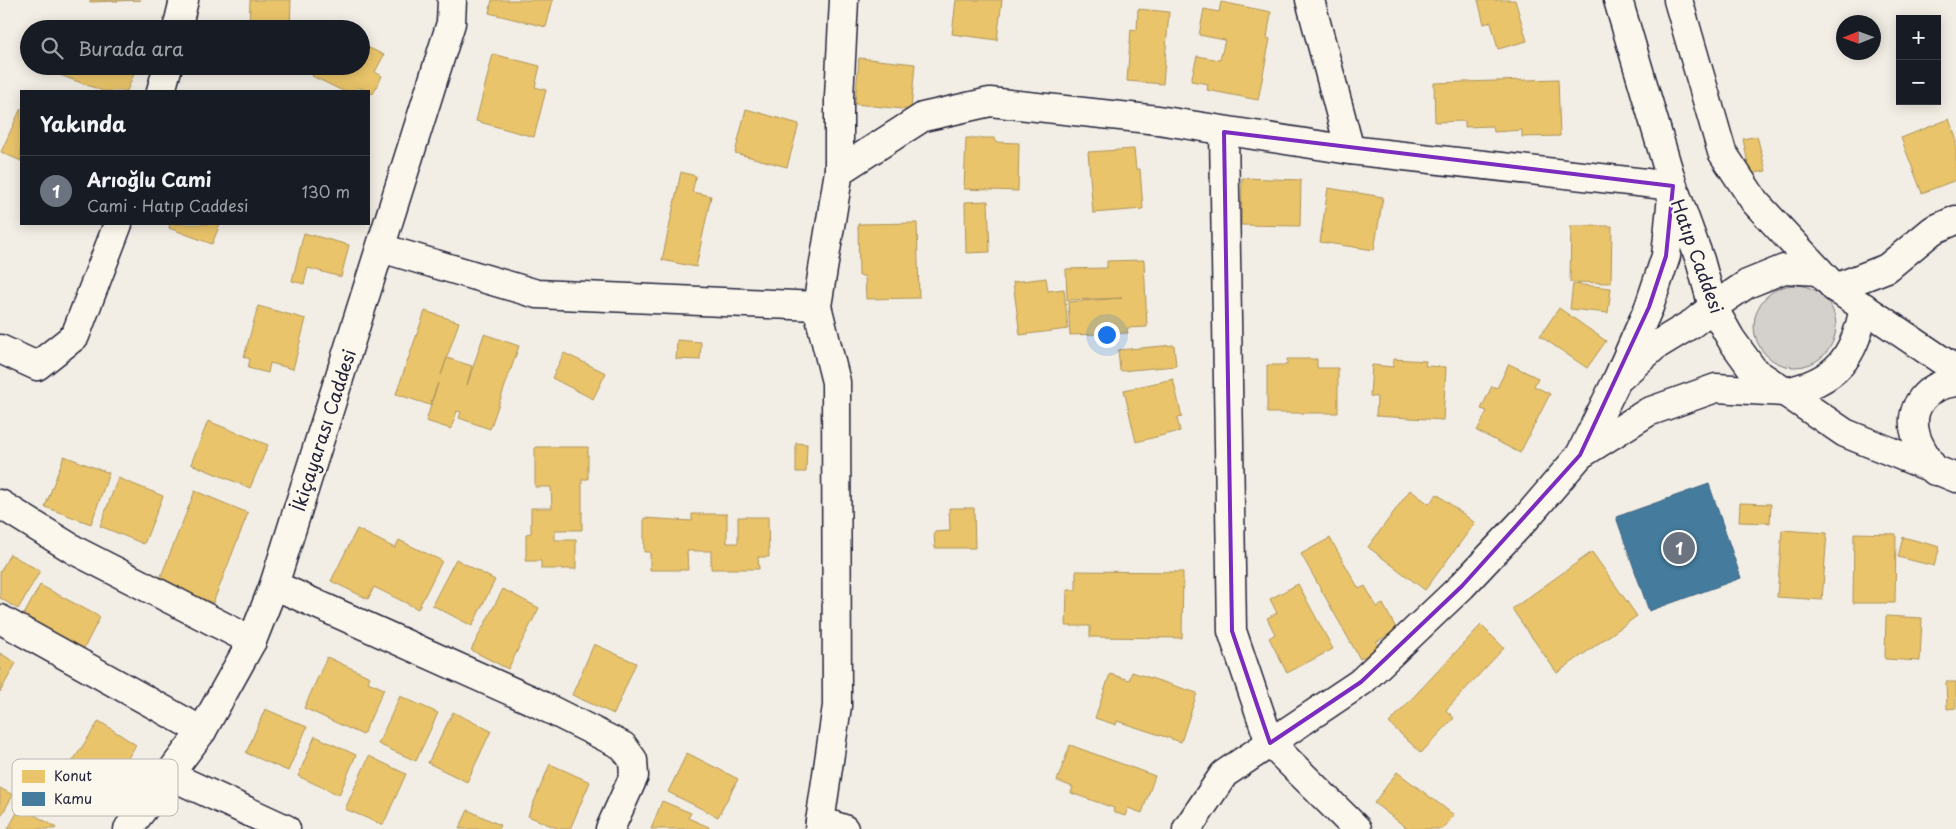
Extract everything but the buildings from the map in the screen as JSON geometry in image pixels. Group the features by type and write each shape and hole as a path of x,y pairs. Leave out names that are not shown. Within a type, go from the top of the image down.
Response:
{"street":[{"path":"179,20 184,0"},
{"name":"İkiçayarası Caddesi","path":"178,763 202,731 252,640 274,585 451,22 452,0"},
{"path":"828,826 837,706 836,382 817,306 839,171 839,97 844,0"},
{"path":"1310,0 1350,150"},
{"name":"Hatıp Caddesi","path":"1618,0 1673,186 1700,260 1713,307 1731,339 1754,371 1845,433 1945,474"},
{"path":"1678,0 1722,152 1756,202 1827,279 1864,307 1956,370"},
{"path":"161,90 165,75"},
{"path":"839,171 922,117 990,102 1158,120 1224,132 1350,150 1673,186 1666,256 1649,307 1617,380 1580,454 1527,517 1462,586 1362,682 1224,774 1186,829"},
{"path":"1224,132 1232,631 1270,743 1357,829"},
{"path":"1617,380 1655,346 1693,323 1747,284 1784,269 1827,279 1888,268 1933,230 1956,220"},
{"path":"0,349 38,366 75,336 118,225"},
{"path":"381,248 537,294 817,306"},
{"path":"1580,454 1648,412 1716,388 1786,392 1804,388 1828,378 1844,362 1856,338 1864,307"},
{"path":"1945,474 1916,436 1915,409 1930,390 1956,382"},
{"path":"0,504 76,551 252,640"},
{"path":"274,585 522,696 623,746 632,760 634,776 610,829"},
{"path":"0,619 202,731"},
{"path":"178,779 286,829"},
{"name":"İkiçayarası Caddesi","path":"128,829 138,816"}],"highlighted area":[{"path":"1224,132 1673,186 1666,256 1649,307 1580,455 1462,586 1361,682 1270,743 1232,631"}],"shaded area":[{"path":"1795,285 1811,288 1824,297 1833,310 1836,326 1833,342 1824,355 1811,364 1795,367 1779,364 1766,355 1757,342 1754,326 1757,310 1766,297 1779,288"}],"place":[{"name":"Arıoğlu Cami","path":"1679,548"}]}
